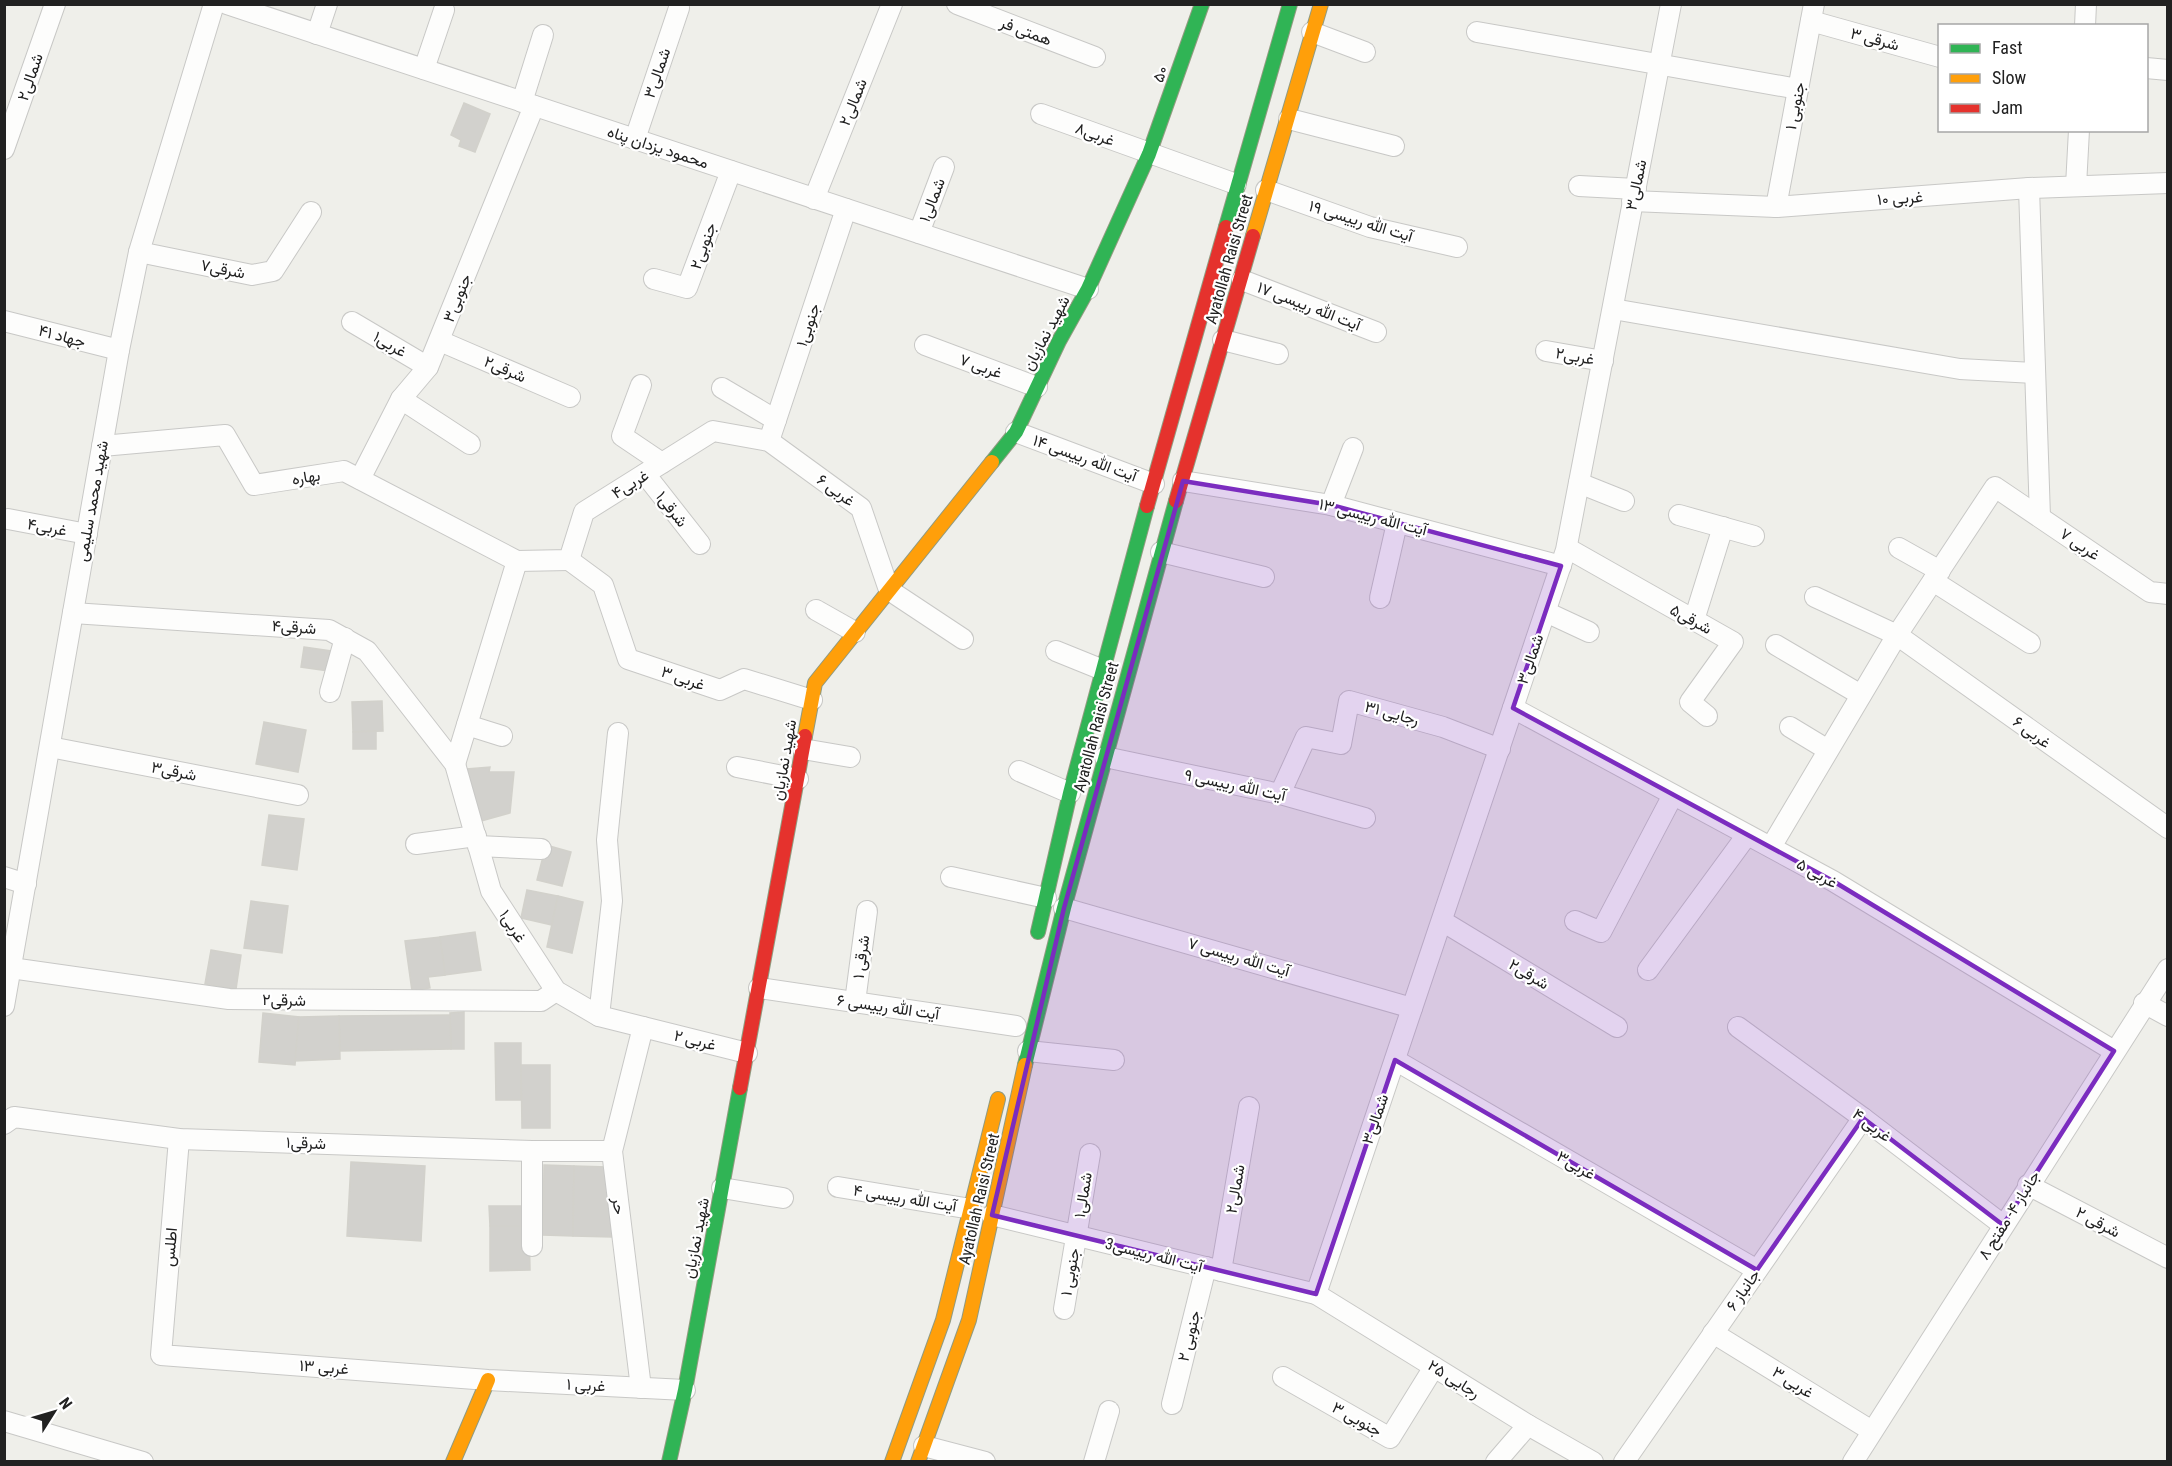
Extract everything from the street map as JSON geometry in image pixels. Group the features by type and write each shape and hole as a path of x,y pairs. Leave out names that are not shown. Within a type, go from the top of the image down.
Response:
{"main road":[{"name":"۵۰","path":"1149,154 1202,4"},
{"name":"Ayatollah Raisi Street","path":"921,1454 969,1320 1029,1051 1064,908 1161,552 1321,4"},
{"name":"Ayatollah Raisi Street","path":"1035,945 1070,793 1103,670 1236,184 1290,5"},
{"name":"شهید نمازیان","path":"669,1461 685,1390 815,683 1016,432 1059,341 1088,289 1149,154"},
{"path":"1195,331 1223,340"},
{"name":"Ayatollah Raisi Street","path":"892,1461 943,1320 1002,1083"},
{"path":"453,1461 488,1380"}],"street":[{"name":"شمالی۲","path":"4,148 55,4"},
{"name":"شهید محمد سلیمی","path":"4,1006 119,351 139,252 214,4"},
{"name":"محمود یزدان پناه","path":"227,4 1088,289"},
{"path":"317,34 327,4"},
{"name":"شمالی۲","path":"814,199 892,4"},
{"name":"همتی فر","path":"957,4 1095,57"},
{"name":"شمالی۳","path":"1316,1294 1564,557 1671,4"},
{"path":"2085,24 2086,4"},
{"name":"شمالی۳","path":"635,139 679,8"},
{"path":"424,69 444,10"},
{"name":"شرقی ۳","path":"1812,13 1938,56"},
{"name":"جنوبی ۱","path":"1776,207 1812,13"},
{"path":"1312,32 1365,52"},
{"path":"1477,32 1798,89"},
{"name":"جنوبی۳","path":"360,479 401,399 428,367 440,341 528,104 543,35"},
{"path":"2148,68 2168,70"},
{"name":"غربی۸","path":"1041,114 1236,184"},
{"path":"1289,119 1394,146"},
{"path":"2076,186 2079,132"},
{"name":"شمالی۱","path":"919,233 944,167"},
{"name":"جنوبی۲","path":"654,279 687,288 730,171"},
{"name":"غربی ۱۰","path":"1579,186 1634,195 1776,207 2029,188 2168,183"},
{"path":"2029,188 2040,517"},
{"name":"آیت الله رییسی ۱۹","path":"1266,190 1370,227 1457,247"},
{"name":"جنوبی۱","path":"769,441 846,209"},
{"name":"شرقی۷","path":"139,252 252,275 273,271 311,213"},
{"name":"آیت الله رییسی ۱۷","path":"1242,280 1376,332"},
{"path":"1613,309 1960,369 2035,373"},
{"name":"جهاد ۴۱","path":"4,321 119,351"},
{"name":"غربی۱","path":"352,322 428,367"},
{"path":"1223,340 1278,354"},
{"name":"شرقی۲","path":"440,341 570,397"},
{"name":"غربی ۷","path":"926,345 1037,387"},
{"name":"غربی۲","path":"1546,351 1603,361"},
{"path":"641,385 622,436 662,463"},
{"path":"722,388 776,420"},
{"path":"401,399 470,444"},
{"name":"غربی۴","path":"569,560 584,512 712,431 769,441"},
{"name":"آیت الله رییسی ۱۴","path":"1016,432 1154,484"},
{"name":"بهاره","path":"102,446 225,435 254,485 344,471 517,561"},
{"name":"غربی ۶","path":"769,441 861,508 889,590"},
{"path":"1331,505 1353,448"},
{"name":"شرقی۱","path":"645,474 699,544"},
{"name":"آیت الله رییسی ۱۳","path":"1183,481 1331,505 1397,523 1564,557"},
{"path":"1579,483 1624,501"},
{"name":"غربی ۷","path":"1936,576 1995,487 2150,592 2168,594"},
{"path":"1679,515 1754,536"},
{"name":"غربی۴","path":"8,519 87,534"},
{"path":"1380,598 1397,523"},
{"path":"1694,620 1723,527"},
{"path":"1899,548 2030,643"},
{"path":"1161,552 1264,577"},
{"name":"شرقی۵","path":"1564,557 1694,620 1733,642 1690,702 1707,716"},
{"path":"455,764 517,561 569,560"},
{"name":"غربی ۳","path":"569,560 603,585 628,659 720,690 744,678 812,700"},
{"path":"1770,848 1897,635 1936,576"},
{"path":"889,590 963,639"},
{"name":"غربی ۶","path":"1815,597 1897,635 2168,828"},
{"path":"816,610 855,632"},
{"path":"1546,612 1589,632"},
{"name":"شرقی۴","path":"73,613 329,630 367,651 455,764"},
{"path":"330,692 345,638"},
{"path":"1776,645 1861,695"},
{"path":"1056,651 1103,670"},
{"name":"رجایی ۳۱","path":"1280,794 1306,737 1341,744 1349,701 1443,727 1500,749"},
{"name":"غربی ۵","path":"1513,708 1833,881 2114,1051"},
{"path":"467,725 502,736"},
{"path":"1790,727 1828,750"},
{"path":"599,1016 612,901 607,840 618,733"},
{"name":"شرقی۳","path":"50,747 298,795"},
{"path":"803,749 850,757"},
{"name":"آیت الله رییسی ۹","path":"1105,757 1280,794 1365,818"},
{"name":"غربی۱","path":"455,764 491,891 556,991 599,1016 643,1027"},
{"path":"736,767 798,779"},
{"path":"1019,771 1070,793"},
{"path":"1575,921 1601,932 1673,795"},
{"path":"1648,970 1747,835"},
{"path":"416,844 477,841 541,849"},
{"path":"4,877 26,884"},
{"path":"951,877 1046,898"},
{"name":"آیت الله رییسی ۷","path":"1064,908 1412,1008"},
{"name":"شرقی ۱","path":"855,1002 867,911"},
{"name":"شرقی۲","path":"1442,921 1617,1027"},
{"name":"شرقی۲","path":"11,968 229,999 541,1001 556,991"},
{"name":"جانباز ۴- مفتح ۸","path":"1853,1461 2144,1003 2168,969"},
{"name":"آیت الله رییسی ۶","path":"759,988 1016,1026"},
{"path":"2144,1003 2168,1016"},
{"name":"غربی ۲","path":"643,1027 747,1053"},
{"name":"حر","path":"641,1388 612,1151 643,1027"},
{"name":"غربی ۴","path":"1738,1028 1863,1118 2003,1225"},
{"path":"1029,1051 1114,1060"},
{"name":"غربی۳","path":"1395,1060 1757,1270"},
{"name":"شمالی۲","path":"1213,1269 1249,1107"},
{"name":"شرقی۱","path":"4,1124 14,1117 180,1139 532,1151 612,1151"},
{"name":"جانباز ۶","path":"1624,1461 1863,1118"},
{"name":"اطلس","path":"160,1354 180,1139"},
{"path":"532,1151 532,1246"},
{"name":"شمالی۱","path":"1077,1236 1090,1154"},
{"name":"شرقی ۲","path":"2028,1185 2168,1258"},
{"name":"آیت الله رییسی ۴","path":"838,1187 971,1209"},
{"path":"722,1188 783,1198"},
{"name":"آیت الله رییسی3","path":"992,1215 1316,1294"},
{"name":"جنوبی ۱","path":"1064,1309 1077,1236"},
{"name":"جنوبی ۲","path":"1172,1404 1213,1269"},
{"name":"رجایی ۲۵","path":"1316,1294 1528,1425 1593,1461"},
{"name":"غربی ۳","path":"1713,1333 1872,1431"},
{"name":"غربی ۱۳","path":"160,1354 488,1380"},
{"name":"جنوبی ۳","path":"1283,1377 1390,1438 1434,1366"},
{"name":"غربی ۱","path":"488,1380 685,1390"},
{"path":"1094,1461 1109,1411"},
{"path":"4,1421 143,1461"},
{"path":"1496,1461 1528,1425"},
{"path":"921,1454 986,1461"}],"highlighted area":[{"path":"1183,481 1331,505 1561,566 1513,708 1833,881 2114,1051 2003,1225 1863,1118 1757,1270 1395,1060 1316,1294 992,1215 1064,908"}],"building":[{"path":"464,103 490,114 475,152 459,146 461,140 451,135"},
{"path":"304,647 338,652 335,672 301,667"},
{"path":"382,701 383,731 353,732 352,702"},
{"path":"264,722 306,730 298,772 256,764"},
{"path":"376,731 376,749 353,749 353,732"},
{"path":"490,767 489,772 514,772 510,813 481,821 467,769"},
{"path":"269,815 304,819 297,870 262,865"},
{"path":"546,845 571,852 562,886 537,880"},
{"path":"527,890 558,896 552,925 521,918"},
{"path":"558,896 583,902 572,953 547,947"},
{"path":"251,901 288,906 282,953 244,948"},
{"path":"475,932 481,970 445,975 440,937"},
{"path":"440,937 445,975 428,977 430,988 412,991 405,941"},
{"path":"211,950 241,955 236,989 205,984"},
{"path":"464,1012 464,1049 451,1049 450,1013"},
{"path":"263,1013 299,1017 295,1065 259,1062"},
{"path":"450,1015 451,1049 340,1051 339,1016"},
{"path":"339,1016 340,1059 295,1061 299,1017"},
{"path":"495,1043 521,1043 521,1100 496,1100"},
{"path":"521,1065 550,1065 550,1128 522,1128"},
{"path":"351,1162 425,1166 421,1241 347,1236"},
{"path":"544,1165 574,1166 573,1236 543,1235"},
{"path":"574,1166 608,1167 612,1237 573,1236"},
{"path":"489,1206 529,1206 529,1226 490,1226"},
{"path":"490,1226 529,1226 530,1270 490,1271"}],"traffic: fast":[{"path":"992,462 1016,432 1059,341 1088,289 1149,154 1202,4"},
{"path":"1226,227 1290,4"},
{"path":"1025,1065 1064,908 1176,501"},
{"path":"1038,932 1070,793 1147,506"},
{"path":"669,1462 685,1390 740,1088"}],"traffic: slow":[{"path":"1253,236 1321,4"},
{"path":"805,736 815,683 992,462"},
{"path":"918,1462 969,1320 1025,1065"},
{"path":"892,1462 943,1320 998,1099"},
{"path":"453,1462 488,1380"}],"traffic: jam":[{"path":"1147,506 1226,227"},
{"path":"1176,501 1253,236"},
{"path":"740,1088 805,736"}]}
